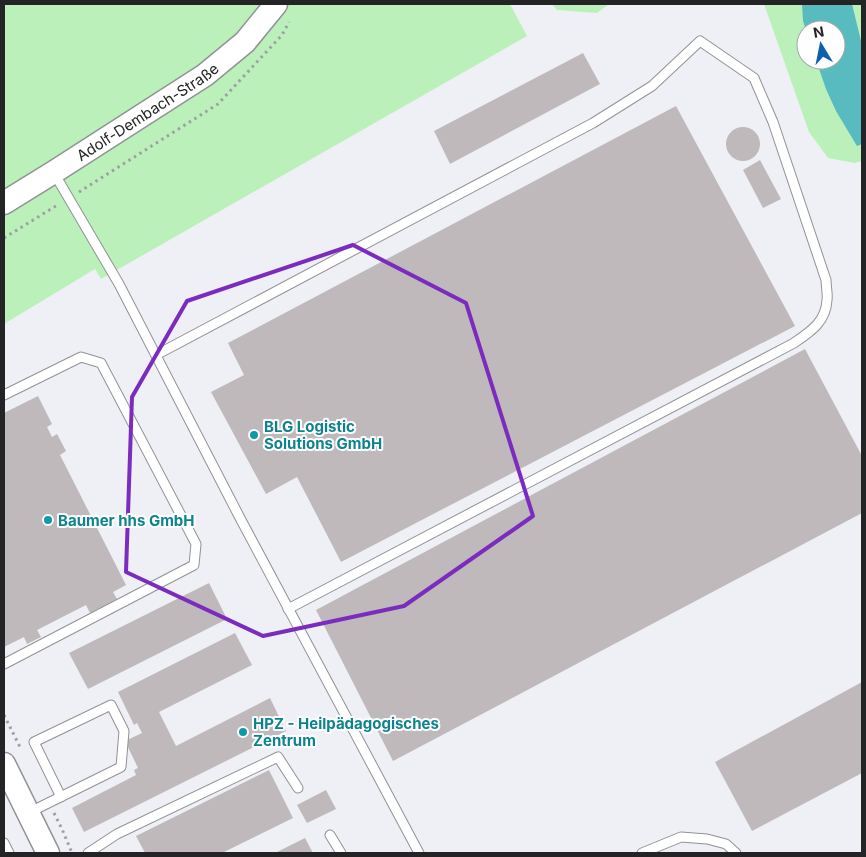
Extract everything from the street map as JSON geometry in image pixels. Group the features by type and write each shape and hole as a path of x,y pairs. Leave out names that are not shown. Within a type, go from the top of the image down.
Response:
{"main road":[{"name":"Adolf-Dembach-Straße","path":"4,203 205,75 283,12"},
{"path":"4,764 48,853"}],"lane":[{"path":"156,355 594,123 652,86 700,41 754,78 774,122 826,280 827,301 822,320 811,331 794,343 288,609"},
{"path":"54,172 119,284 240,518 419,853"},
{"path":"4,396 81,356 101,363 196,544 194,565 4,664"},
{"path":"28,813 61,797 121,767 124,731 111,705 34,742 61,797"},
{"path":"88,853 117,834 278,756 298,788"},
{"path":"330,835 341,853"},
{"path":"642,853 681,837 707,839 726,844 736,853"},
{"path":"4,843 9,853"}],"path":[{"path":"4,238 218,104 282,35 283,12"}],"highlighted area":[{"path":"353,245 466,303 533,516 404,606 263,636 126,572 132,397 187,301"}],"green space":[{"path":"4,4 510,4 527,36 101,279 95,269 4,324"},
{"path":"552,4 609,4 597,13 557,10"},
{"path":"764,4 862,4 862,161 855,163 828,158 809,132"}],"water":[{"path":"802,4 852,4 862,45 862,144 857,146 836,111 819,70 846,70 846,20 803,20"}],"building":[{"path":"583,53 600,84 450,164 434,131"},
{"path":"676,106 795,326 341,562 297,477 266,494 211,392 244,375 228,343"},
{"path":"743,127 750,128 755,132 759,137 759,151 755,156 750,160 743,161 736,160 731,156 727,151 726,144 727,137 731,132 736,128"},
{"path":"760,160 781,199 763,208 743,170"},
{"path":"805,349 862,456 862,513 393,761 316,610"},
{"name":"Baumer hhs GmbH","path":"38,396 52,424 47,427 52,437 57,434 66,451 60,455 126,585 113,592 117,599 90,613 86,605 37,630 41,637 27,644 24,637 4,647 4,413"},
{"path":"209,583 227,619 88,689 69,653"},
{"name":"HPZ - Heilpädagogisches Zentrum","path":"235,633 252,665 159,712 176,746 270,698 286,731 84,832 72,808 136,775 134,770 138,768 125,741 142,733 137,723 134,725 118,692"},
{"path":"862,682 862,773 752,831 715,762"},
{"path":"269,770 293,818 222,853 145,853 136,836"},
{"path":"326,790 336,809 307,823 297,805"},
{"path":"305,838 313,853 275,853"}],"place":[{"name":"BLG Logistic Solutions GmbH","path":"254,435"},
{"name":"Baumer hhs GmbH","path":"48,520"},
{"name":"HPZ - Heilpädagogisches Zentrum","path":"243,732"}]}
